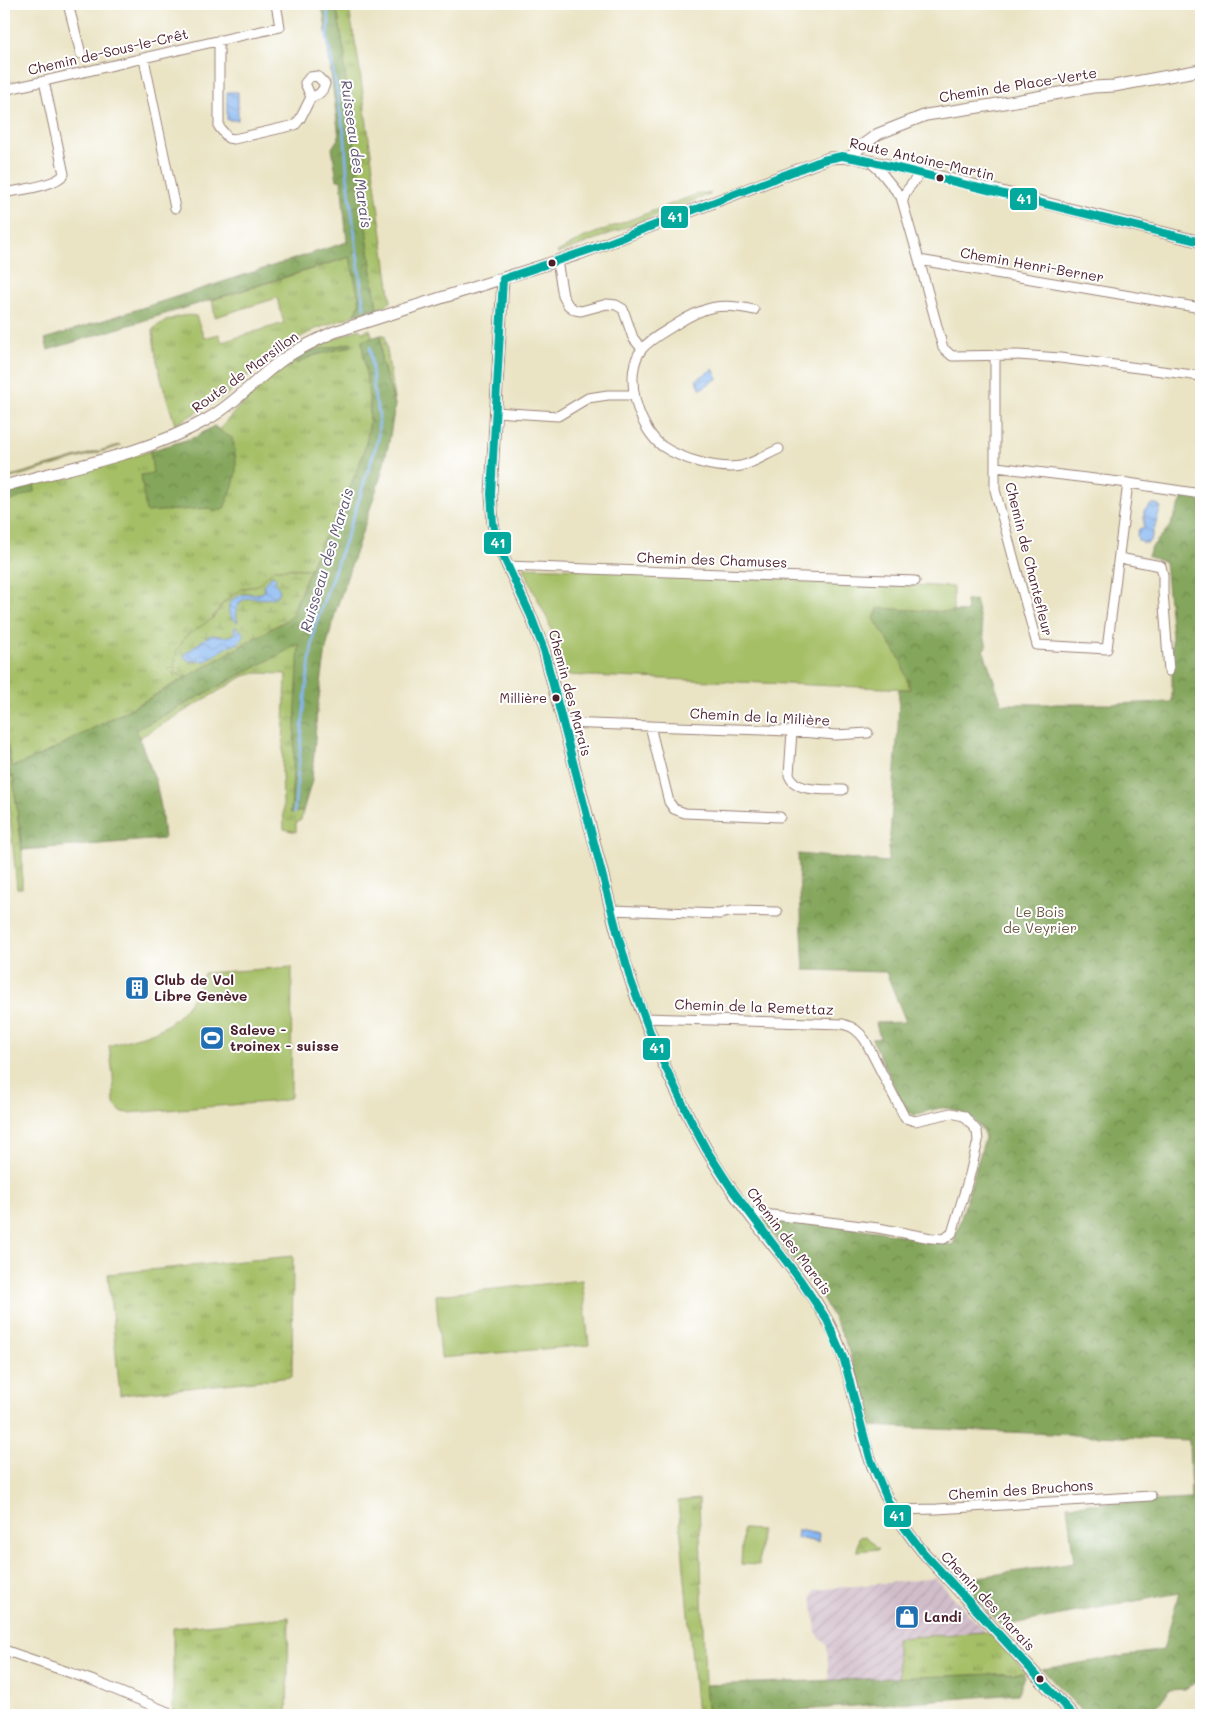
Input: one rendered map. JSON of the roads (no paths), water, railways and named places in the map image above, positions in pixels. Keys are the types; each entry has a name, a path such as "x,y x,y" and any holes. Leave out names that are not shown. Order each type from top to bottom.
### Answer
{"street":[{"path":"68,4 81,54"},
{"name":"Chemin de-Sous-le-Crêt","path":"4,90 280,27 276,4"},
{"path":"219,40 219,126 228,138 234,139 295,125 311,97"},
{"path":"144,59 175,208"},
{"name":"Chemin de Place-Verte","path":"851,157 860,146 878,134 926,115 1093,87 1114,86 1201,70"},
{"path":"4,193 53,182 61,179 64,174 44,81"},
{"name":"Route Antoine-Martin","path":"503,279 612,242 835,157 851,157 921,172 1201,242"},
{"path":"869,161 880,171 903,201 943,348 952,356 1018,354 1201,376"},
{"path":"903,201 905,193 921,172"},
{"name":"Chemin Henri-Berner","path":"919,260 1201,308"},
{"path":"557,261 563,296 568,305 574,310 581,311 607,304 616,305 622,309 633,338 642,349"},
{"name":"Chemin des Marais","path":"503,279 492,516 498,545 541,639 611,910 627,968 644,1018 658,1052 692,1122 714,1161 748,1212 810,1292 833,1332 849,1375 870,1460 893,1510 923,1552 1073,1715"},
{"name":"Route de Marsillon","path":"4,486 129,452 179,433 218,413 280,362 315,340 334,332 503,279"},
{"path":"754,310 736,306 724,306 706,310 689,316 642,349 635,364 633,375 634,395 646,426 656,441 669,450 689,459 710,464 737,466 750,463 779,448"},
{"name":"Chemin de Chantefleur","path":"995,354 995,481 997,498 1037,646 1107,649 1128,483"},
{"path":"496,412 558,416 588,398 608,395 634,395"},
{"name":"Chemin de Chantefleur","path":"996,467 1201,494"},
{"path":"1119,558 1161,566 1170,671"},
{"name":"Chemin des Chamuses","path":"507,566 915,581"},
{"name":"Chemin de la Milière","path":"563,723 792,731 836,735 868,733"},
{"path":"650,726 669,802 674,809 685,813 780,817"},
{"path":"792,731 789,775 791,781 803,788 843,790"},
{"path":"611,910 719,914 733,911 777,912"},
{"name":"Chemin de la Remettaz","path":"644,1018 842,1024 860,1033 871,1032"},
{"path":"748,1212 878,1228 939,1239 944,1239 952,1232 970,1174 978,1141 977,1131 964,1116 951,1113 915,1121 905,1118 860,1033"},
{"name":"Chemin des Bruchons","path":"893,1510 1151,1496"},
{"path":"4,1650 94,1681 175,1715"}],"water":[{"path":"227,92 238,92 238,120 227,120"},
{"path":"713,369 718,378 701,389 696,380"},
{"path":"1152,504 1157,504 1161,507 1151,539 1148,543 1143,543 1138,540 1137,534 1139,529 1144,527 1144,511"},
{"path":"273,575 276,578 275,583 280,590 277,595 267,599 253,598 242,601 237,610 238,622 234,620 228,610 230,602 243,595 262,593 265,589 263,585"},
{"path":"236,627 244,633 239,643 227,647 206,661 190,661 183,656 210,636 225,637 233,635 234,628"},
{"path":"798,1530 819,1534 818,1542 797,1538"}],"waterway":[{"name":"Ruisseau des Marais","path":"326,4 329,21 327,36 345,139 347,173 364,308"},
{"name":"Ruisseau des Marais","path":"294,813 306,688 315,626 353,518 378,439 379,413 375,399 370,347"}],"place":[{"name":"Millière","path":"556,698"},
{"name":"Club de Vol Libre Genève","path":"137,988"},
{"name":"Saleve - troinex - suisse","path":"212,1038"},
{"name":"Landi","path":"907,1617"}],"park label":[{"name":"Le Bois de Veyrier","path":"1040,920"}]}
